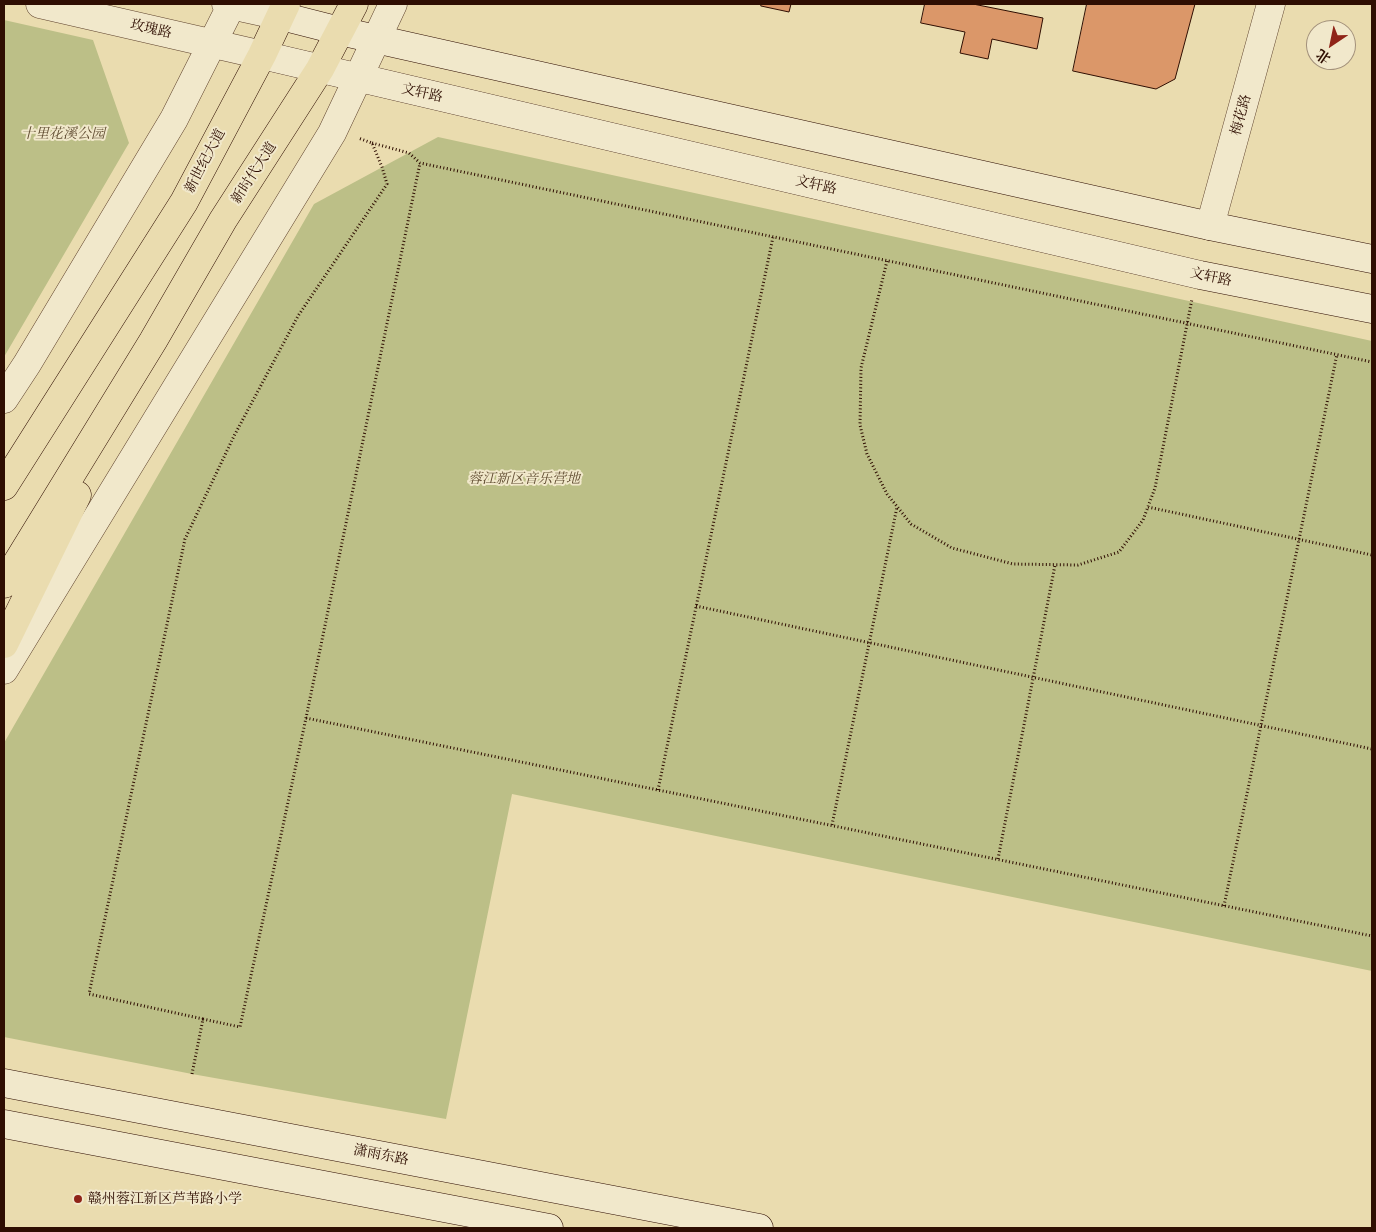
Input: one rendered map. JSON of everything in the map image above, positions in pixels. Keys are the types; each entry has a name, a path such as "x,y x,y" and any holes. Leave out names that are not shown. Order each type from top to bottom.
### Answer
{"main road":[{"name":"玫瑰路","path":"40,4 262,55"},
{"path":"4,399 174,119 230,4 284,10 340,31 1210,226 1372,259"},
{"name":"新时代大道","path":"153,341 223,220 320,70 354,4"},
{"path":"4,670 334,129 393,4"},
{"name":"梅花路","path":"1210,226 1271,4"},
{"name":"新世纪大道","path":"114,313 184,202 284,10"},
{"name":"文轩路","path":"262,55 1200,275 1372,309"},
{"path":"4,455 34,412 114,313"},
{"path":"4,486 114,313"},
{"path":"4,584 153,341"},
{"path":"4,644 153,341"},
{"name":"潇雨东路","path":"4,1083 759,1228"},
{"path":"4,1124 549,1228"}],"path":[{"path":"334,129 372,143 409,153 420,163 1372,362"},
{"path":"372,143 387,184 298,316 234,436 185,540 89,994 240,1027 306,718 420,163"},
{"path":"658,790 773,237"},
{"path":"887,261 861,368 860,425 867,454 887,494 911,524 952,548 1013,564 1078,566 1119,552 1143,520 1156,488 1191,301 1200,275"},
{"path":"1224,906 1336,354"},
{"path":"832,825 897,507"},
{"path":"1148,507 1372,555"},
{"path":"998,859 1055,565"},
{"path":"696,606 1372,748"},
{"path":"306,718 1372,936"},
{"path":"192,1074 203,1019"}],"green space":[{"name":"十里花溪公园","path":"4,20 93,40 129,143 4,357"},
{"name":"蓉江新区音乐营地","path":"438,137 1372,341 1372,971 512,794 446,1119 192,1074 4,1037 4,743 314,204"}],"building":[{"path":"762,4 791,4 789,12 761,6"},
{"path":"925,4 973,4 1043,18 1037,49 992,39 988,59 960,53 965,32 921,23"},
{"path":"1087,4 1195,4 1175,79 1156,89 1073,71"}],"place":[{"name":"赣州蓉江新区芦苇路小学","path":"78,1199"}]}
